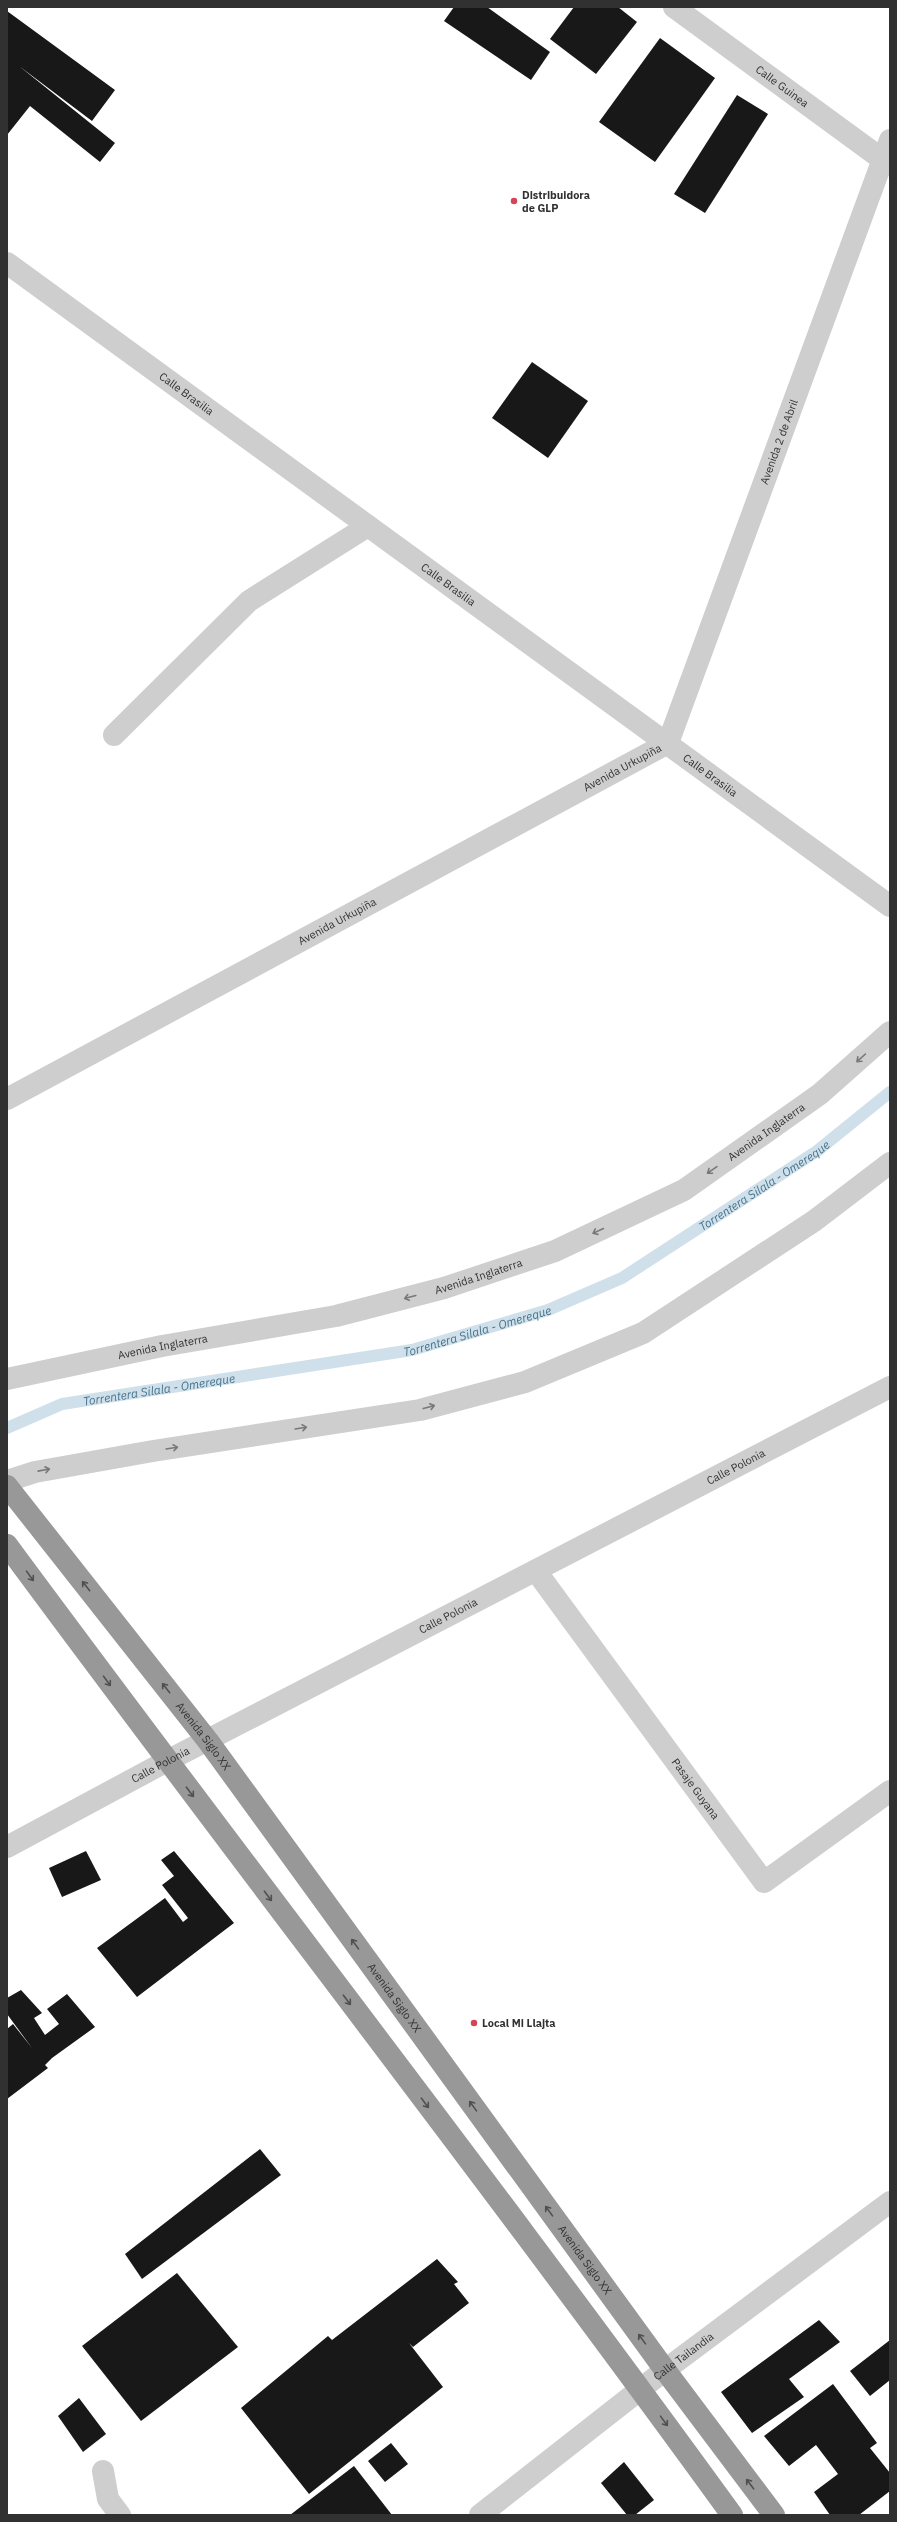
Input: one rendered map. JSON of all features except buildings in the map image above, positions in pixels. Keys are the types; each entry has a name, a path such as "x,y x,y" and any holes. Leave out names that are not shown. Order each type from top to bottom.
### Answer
{"highway":[{"name":"Avenida Siglo XX","path":"7,1486 208,1741 665,2370 774,2515"},
{"path":"7,1545 167,1761 641,2389 732,2515"}],"street":[{"name":"Calle Guinea","path":"674,7 888,155"},
{"name":"Avenida 2 de Abril","path":"668,743 888,155"},
{"name":"Calle Brasilia","path":"7,263 890,906"},
{"path":"114,735 249,601 368,526"},
{"name":"Avenida Urkupiña","path":"7,1099 668,743"},
{"name":"Avenida Inglaterra","path":"7,1379 162,1346 336,1316 444,1288 555,1251 684,1190 820,1094 890,1032"},
{"path":"7,1481 35,1472 139,1453 420,1410 525,1382 643,1332 814,1221 890,1163"},
{"name":"Calle Polonia","path":"7,1847 167,1761 890,1387"},
{"name":"Pasaje Guyana","path":"536,1571 764,1882 890,1791"},
{"name":"Calle Tailandia","path":"480,2515 665,2370 890,2202"},
{"path":"103,2471 108,2499 120,2515"}],"waterway":[{"name":"Torrentera Silala - Omereque","path":"7,1428 62,1404 412,1350 548,1310 622,1278 817,1151 890,1092"}],"place":[{"name":"Distribuidora de GLP","path":"514,201"},
{"name":"Local Mi Llajta","path":"474,2023"}]}
